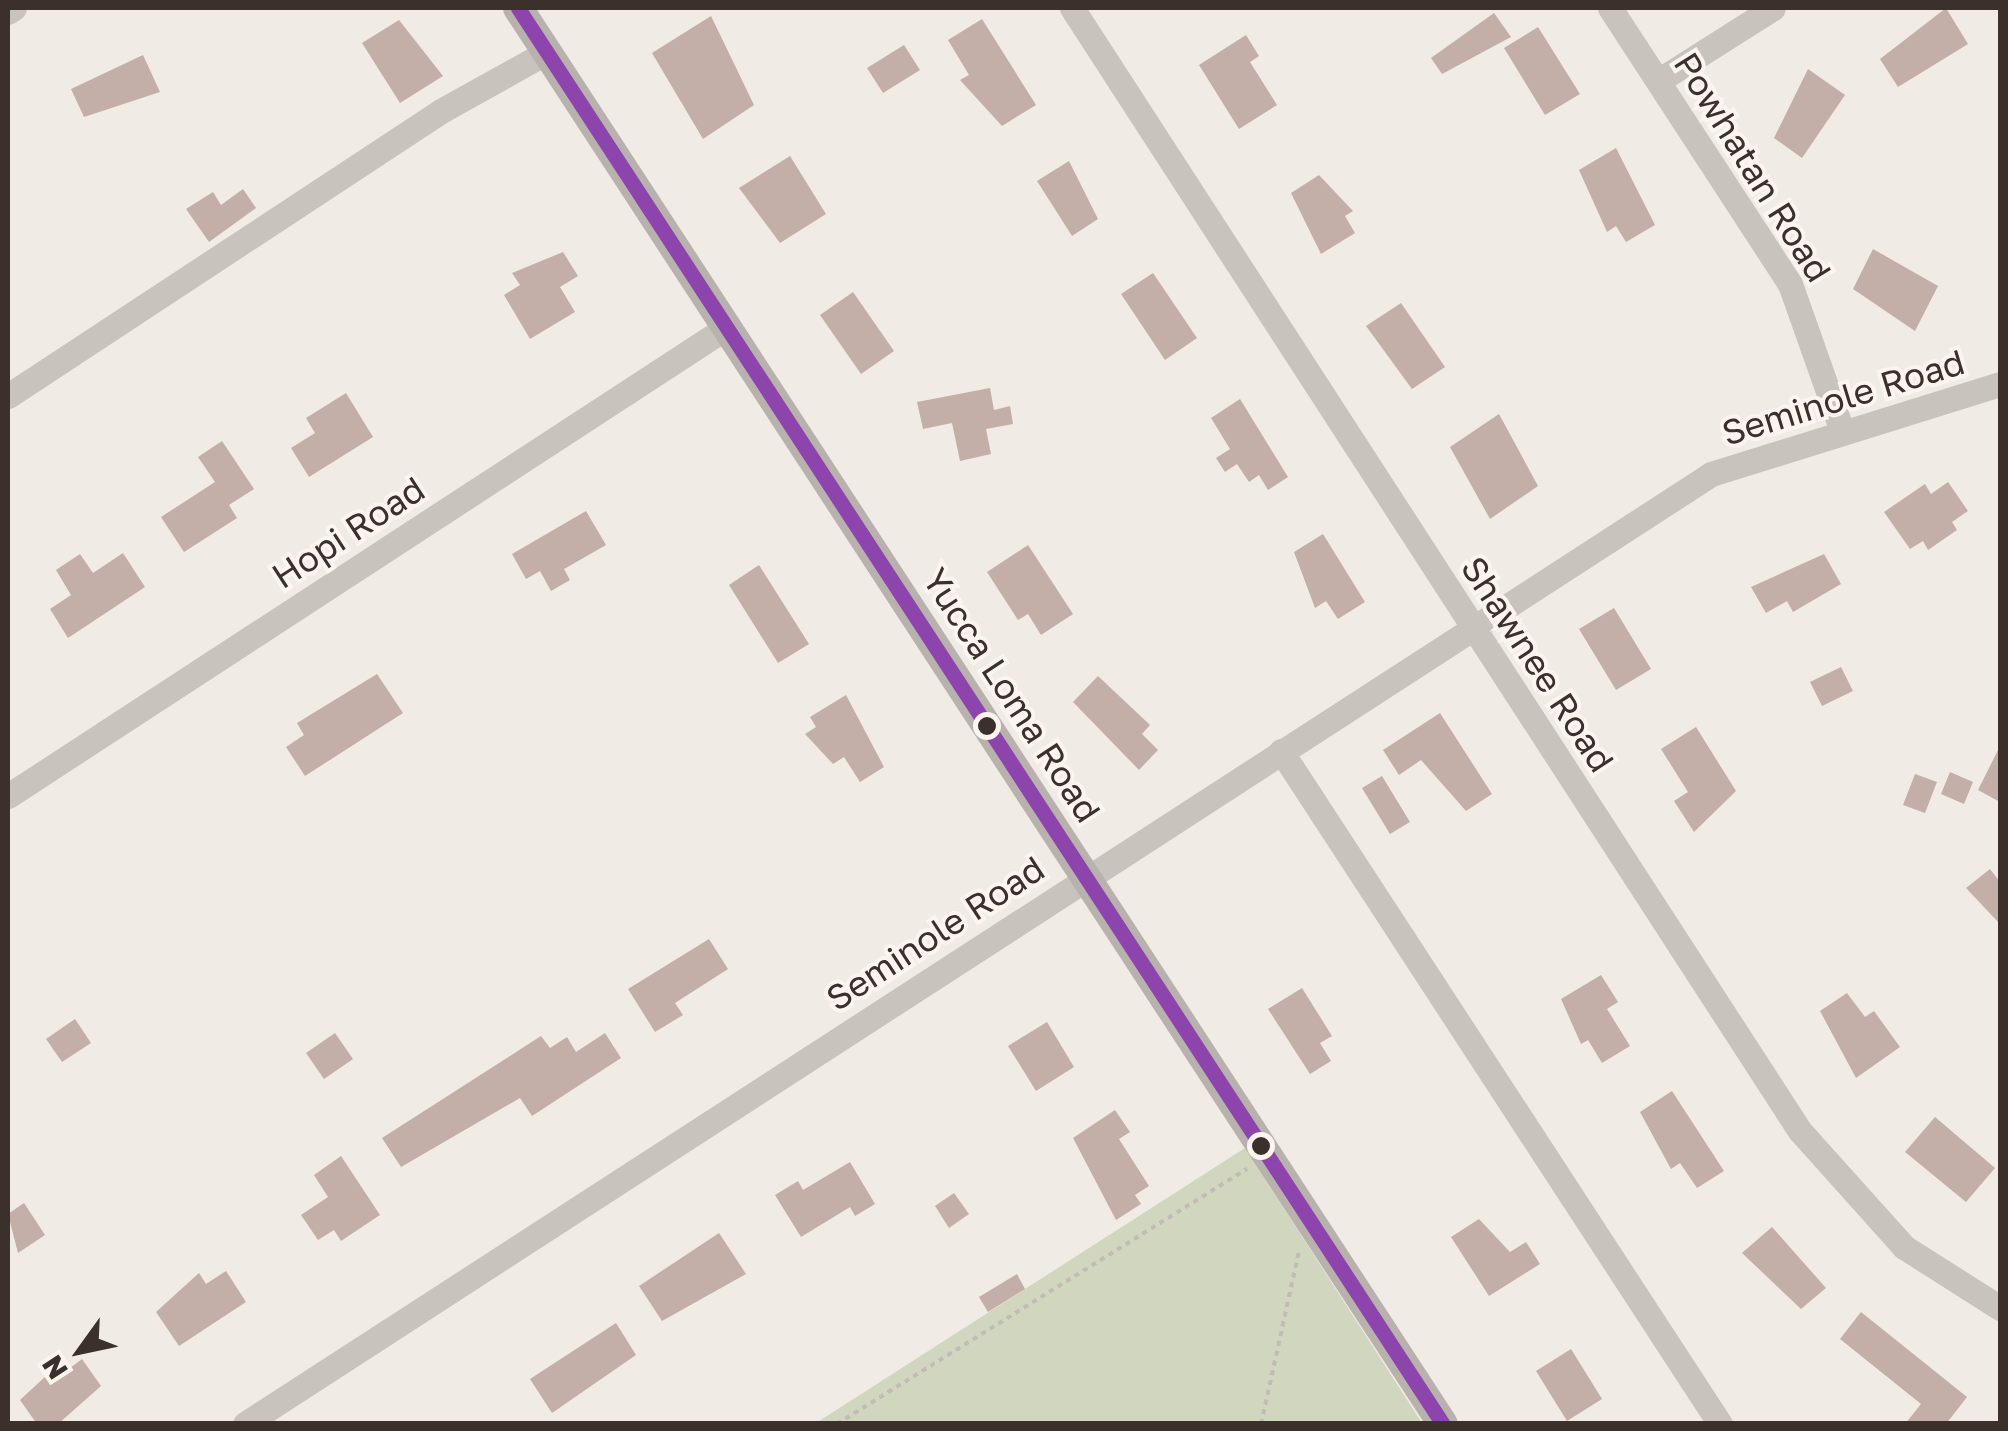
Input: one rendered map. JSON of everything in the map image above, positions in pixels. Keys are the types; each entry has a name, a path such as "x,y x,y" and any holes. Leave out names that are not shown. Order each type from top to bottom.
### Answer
{"main road":[{"name":"Yucca Loma Road","path":"518,8 1443,1424"}],"street":[{"name":"Shawnee Road","path":"1072,8 1800,1131 1904,1247 2000,1308"},
{"name":"Powhatan Road","path":"1610,8 1790,284 1841,428"},
{"path":"1658,81 1773,8"},
{"path":"8,396 441,110 547,52"},
{"name":"Hopi Road","path":"8,796 727,327"},
{"name":"Seminole Road","path":"245,1424 1712,474 1841,428 2000,384"},
{"path":"1281,751 1720,1424"}],"path":[{"path":"837,1424 1268,1156"},
{"path":"1261,1424 1297,1282 1298,1237"}],"green space":[{"path":"1245,1148 1422,1423 816,1423"}],"building":[{"path":"1946,8 1968,44 1898,87 1880,59"},
{"path":"1494,13 1511,37 1442,74 1431,58"},
{"path":"711,16 754,105 703,139 652,53"},
{"path":"982,19 1036,105 1002,126 960,80 969,75 948,40"},
{"path":"399,20 443,76 400,103 362,43"},
{"path":"1538,27 1580,94 1545,115 1504,48"},
{"path":"1246,35 1259,56 1250,62 1277,105 1239,129 1199,65"},
{"path":"904,45 920,70 883,93 867,68"},
{"path":"143,55 160,92 84,117 71,89"},
{"path":"1808,69 1845,95 1802,158 1774,138"},
{"path":"1616,148 1655,225 1626,242 1616,226 1607,232 1579,170"},
{"path":"790,156 826,214 780,243 739,188"},
{"path":"1069,161 1098,219 1072,236 1037,181"},
{"path":"1319,175 1353,211 1345,216 1355,233 1321,254 1291,193"},
{"path":"243,189 256,208 209,242 186,209 213,192 221,205"},
{"path":"1873,249 1938,286 1915,331 1853,289"},
{"path":"563,252 578,276 560,287 575,312 530,339 504,295 520,285 512,273"},
{"path":"1153,273 1197,338 1165,360 1121,294"},
{"path":"853,292 894,351 861,374 820,315"},
{"path":"1401,303 1445,367 1412,389 1366,326"},
{"path":"990,388 994,410 1010,406 1013,424 986,429 991,454 960,461 952,423 923,429 917,402"},
{"path":"346,393 373,437 309,477 291,448 315,433 306,418"},
{"path":"1240,399 1288,477 1268,490 1259,475 1249,482 1237,464 1225,472 1216,458 1230,449 1211,418"},
{"path":"1499,414 1538,486 1490,519 1450,447"},
{"path":"222,441 254,489 229,505 237,518 184,552 161,517 215,482 198,457"},
{"path":"1948,482 1968,511 1952,522 1957,530 1928,550 1923,541 1910,549 1884,512 1925,484 1931,494"},
{"path":"586,511 606,545 564,569 570,580 551,591 540,571 526,579 512,554"},
{"path":"1323,534 1365,602 1338,619 1326,601 1315,608 1294,552"},
{"path":"1028,545 1073,614 1041,635 1028,614 1018,620 987,572"},
{"path":"123,553 145,587 68,638 50,609 71,595 56,570 80,554 93,573"},
{"path":"1824,554 1841,584 1793,612 1787,601 1766,613 1751,587"},
{"path":"759,565 809,644 778,663 729,585"},
{"path":"1614,608 1651,669 1616,690 1579,629"},
{"path":"1841,667 1853,691 1822,706 1810,682"},
{"path":"377,674 403,713 305,776 286,747 304,735 297,723"},
{"path":"1098,676 1150,725 1142,734 1158,750 1139,770 1073,702"},
{"path":"846,695 884,767 860,782 844,757 833,764 805,734 816,727 810,717"},
{"path":"1440,713 1492,794 1466,811 1421,760 1399,775 1383,750"},
{"path":"1696,727 1736,791 1694,832 1674,801 1688,792 1661,749"},
{"path":"2000,746 2000,802 1978,790"},
{"path":"1950,772 1973,782 1964,804 1941,794"},
{"path":"1915,774 1937,782 1925,813 1903,805"},
{"path":"1382,776 1410,822 1390,834 1362,788"},
{"path":"1990,869 2000,882 2000,924 1966,888"},
{"path":"709,939 728,969 675,1003 683,1015 655,1032 628,989"},
{"path":"1601,975 1618,1002 1607,1009 1630,1046 1602,1063 1588,1040 1581,1044 1561,999"},
{"path":"1302,988 1332,1036 1320,1043 1331,1061 1310,1074 1268,1009"},
{"path":"1847,993 1865,1017 1874,1011 1900,1047 1856,1078 1820,1011"},
{"path":"75,1019 91,1043 62,1062 46,1039"},
{"path":"1047,1022 1074,1067 1036,1091 1008,1046"},
{"path":"335,1033 353,1059 324,1079 306,1053"},
{"path":"605,1033 621,1058 532,1116 520,1098 401,1167 382,1138 541,1036 550,1048 567,1037 576,1052"},
{"path":"1672,1091 1724,1171 1697,1188 1680,1163 1671,1169 1640,1112"},
{"path":"1115,1110 1130,1132 1119,1139 1149,1186 1135,1195 1141,1204 1116,1220 1073,1138"},
{"path":"1935,1117 1995,1168 1966,1202 1905,1152"},
{"path":"341,1156 380,1215 341,1241 334,1230 318,1240 301,1215 328,1197 314,1175"},
{"path":"850,1162 875,1204 855,1216 850,1207 801,1237 775,1195 798,1181 803,1190"},
{"path":"954,1193 969,1214 949,1228 935,1206"},
{"path":"24,1203 45,1235 18,1253 8,1214"},
{"path":"1479,1219 1510,1252 1526,1242 1540,1264 1489,1296 1451,1237"},
{"path":"1772,1227 1826,1288 1801,1309 1742,1253"},
{"path":"719,1233 746,1274 662,1321 639,1286"},
{"path":"226,1271 246,1302 179,1346 156,1312 199,1273 206,1284"},
{"path":"1017,1274 1025,1289 988,1312 979,1297"},
{"path":"1861,1312 1967,1397 1946,1424 1905,1424 1921,1404 1840,1339"},
{"path":"616,1323 636,1355 552,1413 530,1379"},
{"path":"1571,1349 1602,1399 1567,1421 1536,1371"},
{"path":"82,1359 101,1386 58,1424 37,1424 20,1400 60,1363 66,1371"}],"transit line":[{"path":"518,8 1443,1424"}]}
